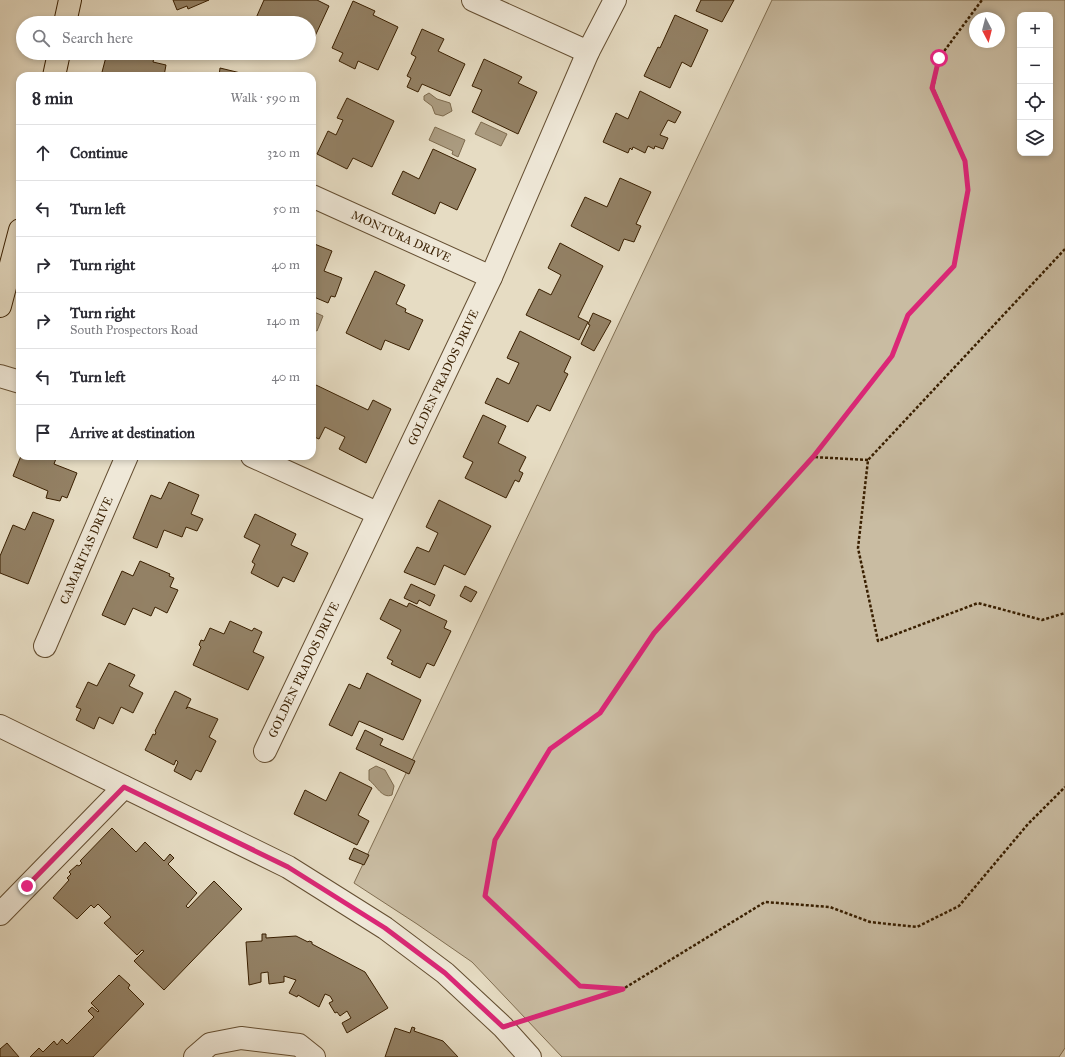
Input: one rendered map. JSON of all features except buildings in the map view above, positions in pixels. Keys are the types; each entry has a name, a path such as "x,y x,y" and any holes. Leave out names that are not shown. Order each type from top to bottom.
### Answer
{"main road":[{"path":"67,16 70,0"},
{"path":"55,72 57,60"},
{"path":"0,306 16,245"}],"street":[{"path":"473,0 588,52"},
{"name":"GOLDEN PRADOS DRIVE","path":"265,751 377,513 491,277 588,52 615,0"},
{"name":"MONTURA DRIVE","path":"316,198 491,277"},
{"path":"0,376 16,381"},
{"name":"CAMARITAS DRIVE","path":"46,646 125,460"},
{"path":"261,460 377,513"},
{"path":"0,726 288,867 385,928 445,973 503,1027 530,1057"},
{"path":"0,914 124,787"},
{"path":"194,1057 210,1044 241,1038 299,1045 314,1057"}],"path":[{"path":"623,989 580,986 485,896 495,840 550,749 600,713 654,633 813,457 892,356 908,315 954,266 968,190 965,161 932,88 939,58 982,0"},
{"path":"1065,249 868,460 858,548 878,642 978,603 1042,620 1065,614"},
{"path":"813,457 868,460"},
{"path":"503,1027 623,989 765,902 830,907 870,922 917,927 959,906 1028,824 1065,787"}],"shaded area":[{"path":"772,0 1065,0 1065,1048 1059,1057 562,1057 472,962 354,883"},
{"path":"429,93 437,99 450,103 452,111 443,116 435,114 432,106 424,100 424,96"},
{"path":"481,122 507,134 501,146 475,134"},
{"path":"435,127 465,140 458,157 452,154 453,151 429,140"},
{"path":"316,313 323,316 316,331"},
{"path":"376,766 385,770 394,786 392,795 388,796 382,794 369,780 369,770"}],"route":[{"path":"27,886 124,787 288,867 385,928 445,973 503,1027 623,989 580,986 485,896 495,840 550,749 600,713 654,633 813,457 892,356 908,315 954,266 968,190 965,161 932,88 939,58"}]}
